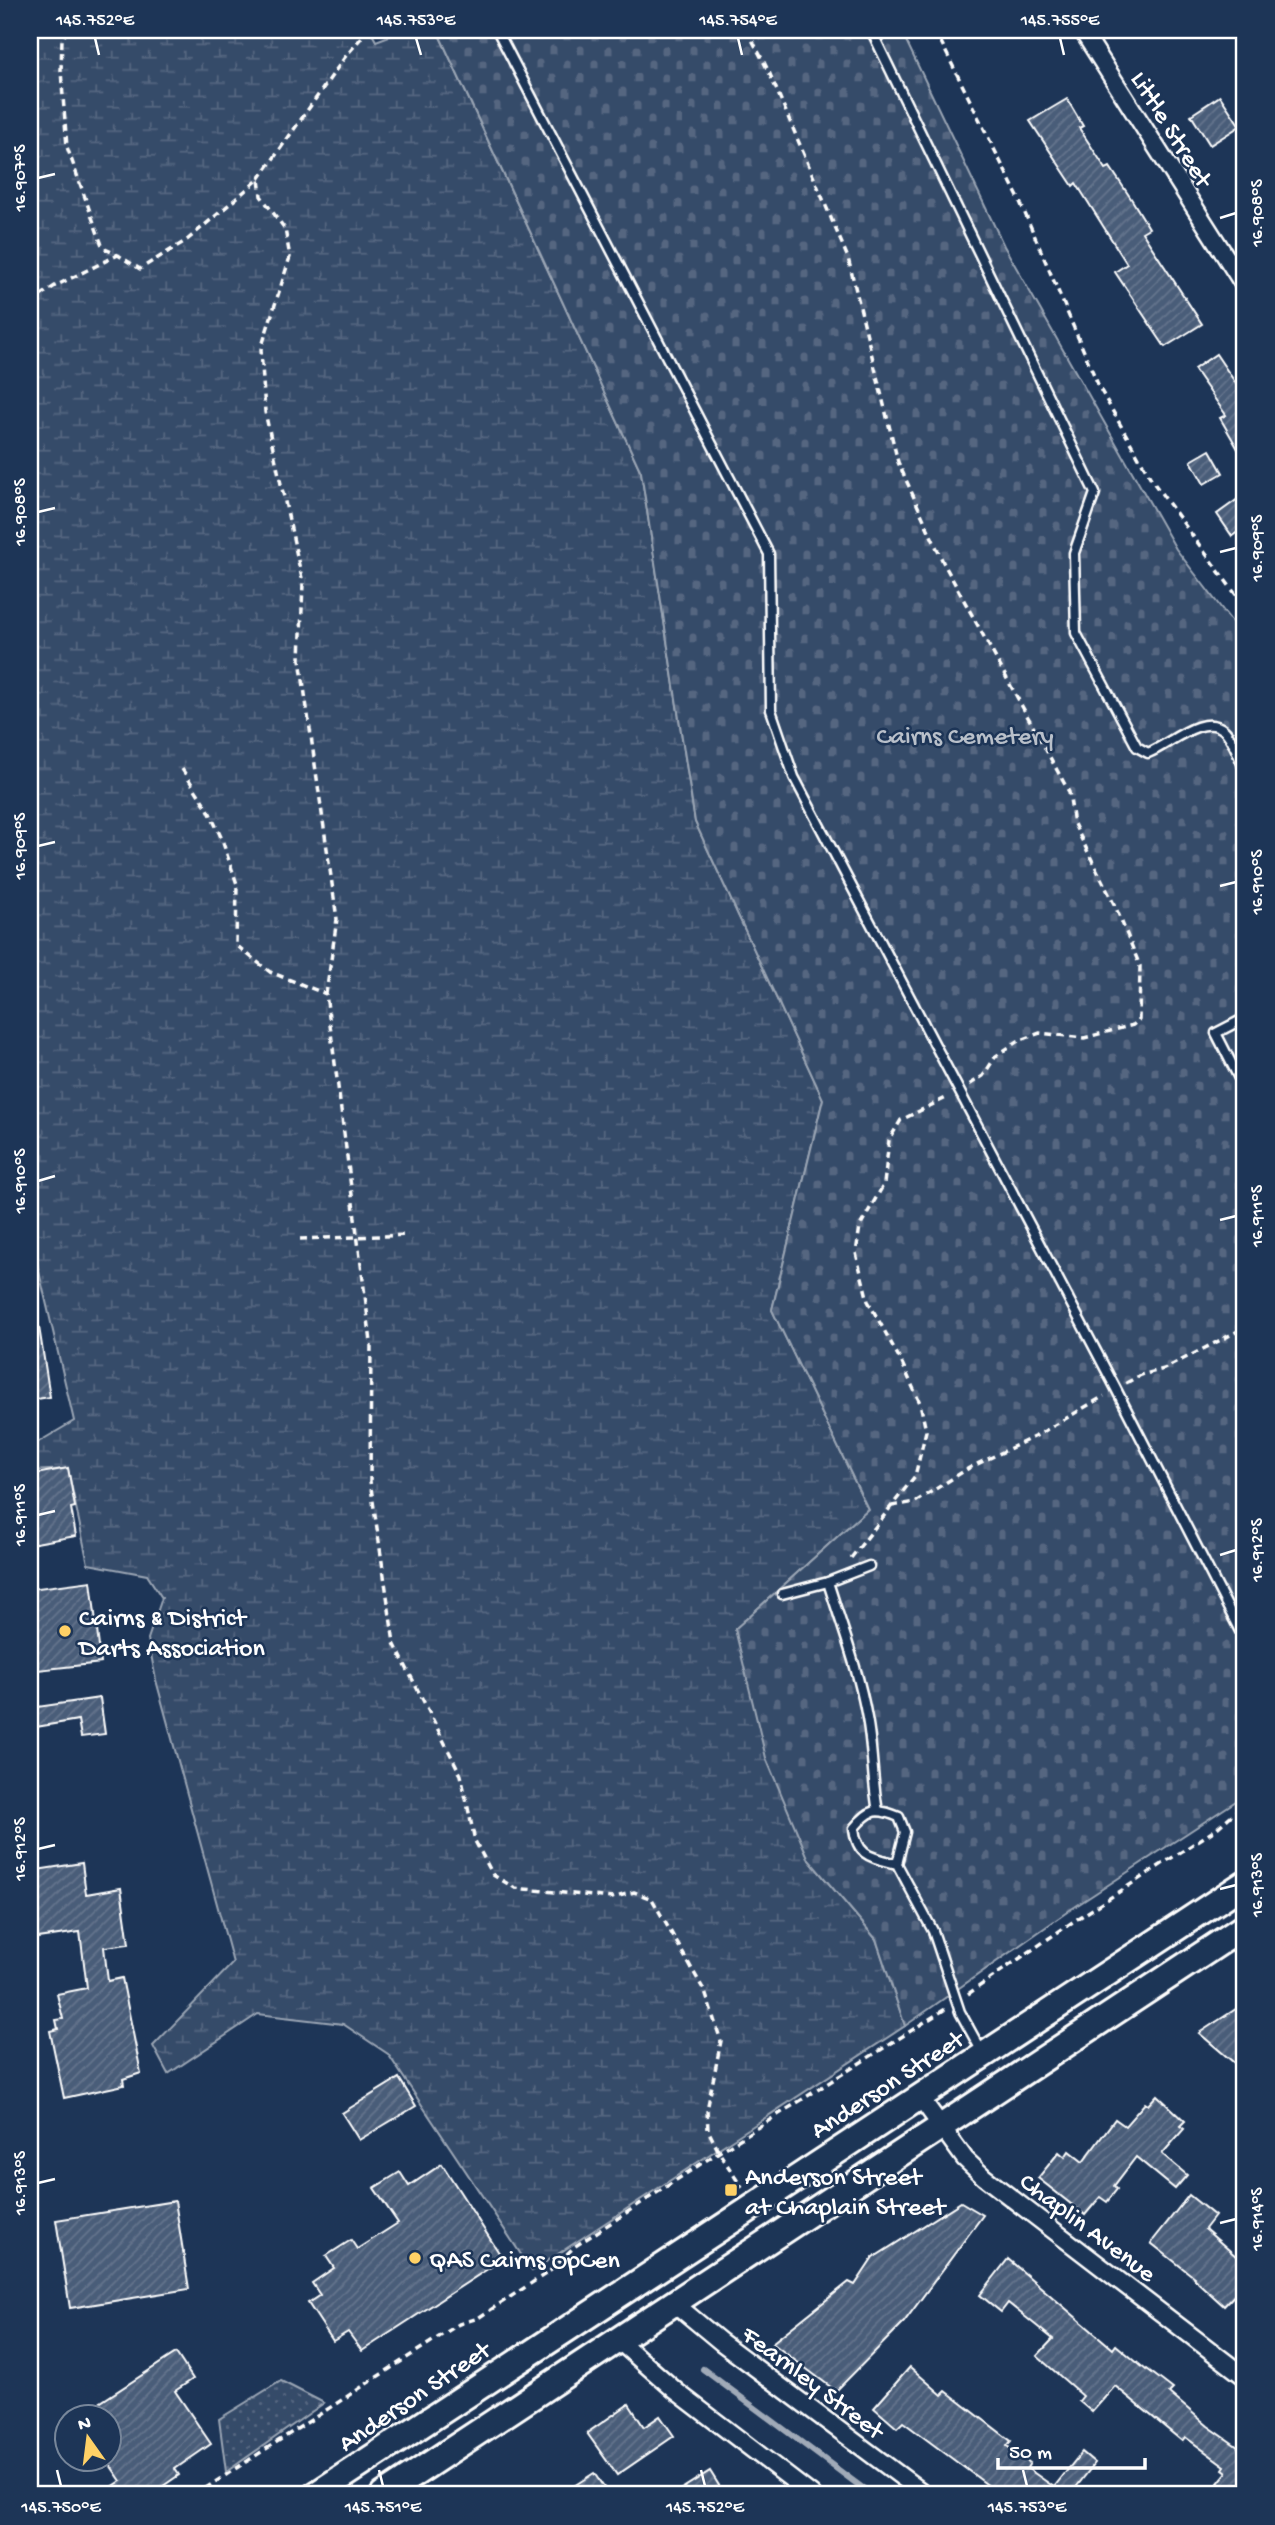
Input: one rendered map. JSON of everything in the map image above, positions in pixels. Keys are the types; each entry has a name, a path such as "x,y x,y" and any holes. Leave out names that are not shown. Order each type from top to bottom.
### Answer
{"main road":[{"name":"Anderson Street","path":"315,2495 1245,1883"},
{"path":"383,2495 1245,1926"}],"street":[{"name":"Little Street","path":"1082,30 1245,288"},
{"name":"Chaplin Avenue","path":"920,2097 965,2159 984,2177 1245,2377"},
{"name":"Fearnley Street","path":"674,2303 721,2342 926,2495"},
{"path":"618,2340 676,2391 812,2495"}],"lane":[{"path":"496,30 769,554 771,710 794,777 1116,1389 1245,1641"},
{"path":"871,30 1095,493 1074,553 1076,633 1137,747 1148,753 1197,726 1212,724 1225,731 1245,770"},
{"path":"1245,1018 1216,1033 1245,1090"},
{"path":"782,1594 828,1582 869,1566"},
{"path":"828,1582 868,1720 873,1786 878,1811"},
{"path":"897,1864 866,1856 855,1842 853,1828 865,1814 882,1810 899,1817 905,1832 897,1864 933,1931 957,2002 984,2055"}],"path":[{"path":"68,30 62,39 61,71 67,147 103,248 141,269 187,240 259,179 345,57 369,30"},
{"path":"747,30 769,72 848,258 898,462 943,562 1069,792 1074,824 1116,908 1140,966 1139,1020 1133,1025 1084,1038 1040,1033 1018,1041 996,1056 983,1076 959,1092 901,1120 890,1139 884,1184 860,1226 856,1253 868,1301 901,1361 920,1403 926,1431 915,1476 853,1555 828,1582"},
{"path":"935,30 1018,197 1100,389 1153,482 1245,607"},
{"path":"259,179 261,196 285,229 290,257 261,349 265,412 303,583 300,659 337,919 326,994 371,1342 370,1481 394,1643 461,1775 475,1841 493,1875 515,1888 612,1898 634,1892 652,1899 705,1992 721,2041 707,2110 708,2130 753,2206"},
{"path":"30,303 55,286 118,255"},
{"path":"181,769 208,809 237,884 236,945 270,972 326,994"},
{"path":"300,1239 408,1235"},
{"path":"890,1507 915,1502 969,1468 1036,1436 1141,1375 1164,1368 1242,1329"},
{"path":"195,2495 459,2324 478,2318 550,2271 574,2247 957,2002 1074,1921 1215,1830 1245,1803"}],"green space":[{"path":"30,30 370,30 376,41 405,30 437,30 641,472 695,822 823,1099 772,1310 868,1509 735,1629 809,1860 876,1939 905,2026 532,2271 388,2054 343,2024 258,2014 168,2074 153,2046 233,1963 156,1680 148,1639 162,1598 147,1575 88,1564 68,1469 30,1471 30,1447 74,1421 30,1233"},
{"name":"Cairns Cemetery","path":"437,30 901,30 1004,246 1176,549 1245,639 1245,1788 1236,1801 1070,1910 905,2026 876,1939 809,1860 766,1758 735,1629 868,1509 772,1310 823,1099 695,822 641,472"},
{"path":"281,2381 324,2403 226,2472 219,2419"}],"building":[{"path":"1220,96 1240,126 1210,145 1191,115"},
{"path":"1067,99 1083,126 1079,128 1106,169 1110,167 1132,200 1149,228 1142,232 1202,324 1165,347 1115,272 1127,264 1076,183 1073,186 1030,121"},
{"path":"1216,354 1245,397 1245,461 1220,418 1226,415 1194,369"},
{"path":"1210,450 1223,473 1204,484 1191,461"},
{"path":"1245,494 1245,527 1232,536 1217,514"},
{"path":"39,1327 50,1397 30,1400 30,1328"},
{"path":"68,1468 75,1507 71,1508 76,1536 30,1544 30,1475"},
{"name":"Cairns & District Darts Association","path":"91,1581 101,1663 38,1670 30,1589"},
{"path":"100,1698 105,1734 81,1737 78,1720 30,1728 30,1708"},
{"path":"82,1863 86,1894 121,1888 129,1944 104,1947 108,1981 122,1978 141,2073 123,2079 124,2085 64,2098 50,2031 58,2029 56,2020 63,2019 57,1994 87,1988 80,1932 30,1939 30,1912 35,1911 30,1871"},
{"path":"1245,2003 1245,2072 1199,2033"},
{"path":"399,2078 416,2106 359,2140 342,2113"},
{"path":"1157,2095 1185,2121 1180,2126 1184,2129 1162,2154 1187,2175 1175,2189 1136,2157 1114,2186 1117,2189 1107,2202 1100,2197 1085,2215 1038,2178 1059,2152 1065,2157 1069,2151 1083,2162 1115,2119 1125,2126 1145,2103 1148,2105"},
{"name":"QAS Cairns OpCen","path":"442,2164 503,2259 362,2351 348,2332 333,2341 308,2303 320,2295 312,2283 334,2268 326,2256 351,2240 357,2249 398,2223 374,2188 400,2172 409,2186"},
{"path":"1189,2195 1215,2216 1205,2229 1245,2264 1245,2284 1224,2306 1194,2277 1151,2243"},
{"path":"175,2201 189,2289 70,2308 56,2220"},
{"path":"961,2202 983,2215 904,2322 836,2391 772,2343 849,2282 855,2285 873,2258"},
{"path":"1008,2259 1113,2349 1116,2345 1173,2389 1169,2393 1208,2426 1245,2452 1245,2495 1233,2488 1231,2492 1218,2483 1227,2472 1223,2469 1225,2466 1185,2437 1182,2441 1115,2386 1092,2412 1079,2401 1083,2396 1037,2356 1053,2339 1008,2303 1001,2312 980,2295"},
{"path":"176,2353 193,2379 175,2391 211,2444 175,2469 179,2475 150,2495 100,2495 121,2481 115,2472 122,2472 122,2402 101,2402"},
{"path":"910,2367 942,2395 946,2391 1011,2441 1007,2446 1030,2463 1027,2468 1054,2487 1082,2452 1095,2463 1070,2495 1001,2495 903,2422 897,2428 874,2408"},
{"path":"629,2404 644,2427 660,2416 674,2436 617,2475 587,2433"},
{"path":"710,2471 725,2495 672,2495"},
{"path":"594,2473 609,2495 560,2495"}],"waterway":[{"path":"703,2369 872,2495"}],"place":[{"name":"Cairns & District Darts Association","path":"65,1631"},
{"name":"Anderson Street at Chaplain Street","path":"731,2190"},
{"name":"QAS Cairns OpCen","path":"415,2258"}]}
